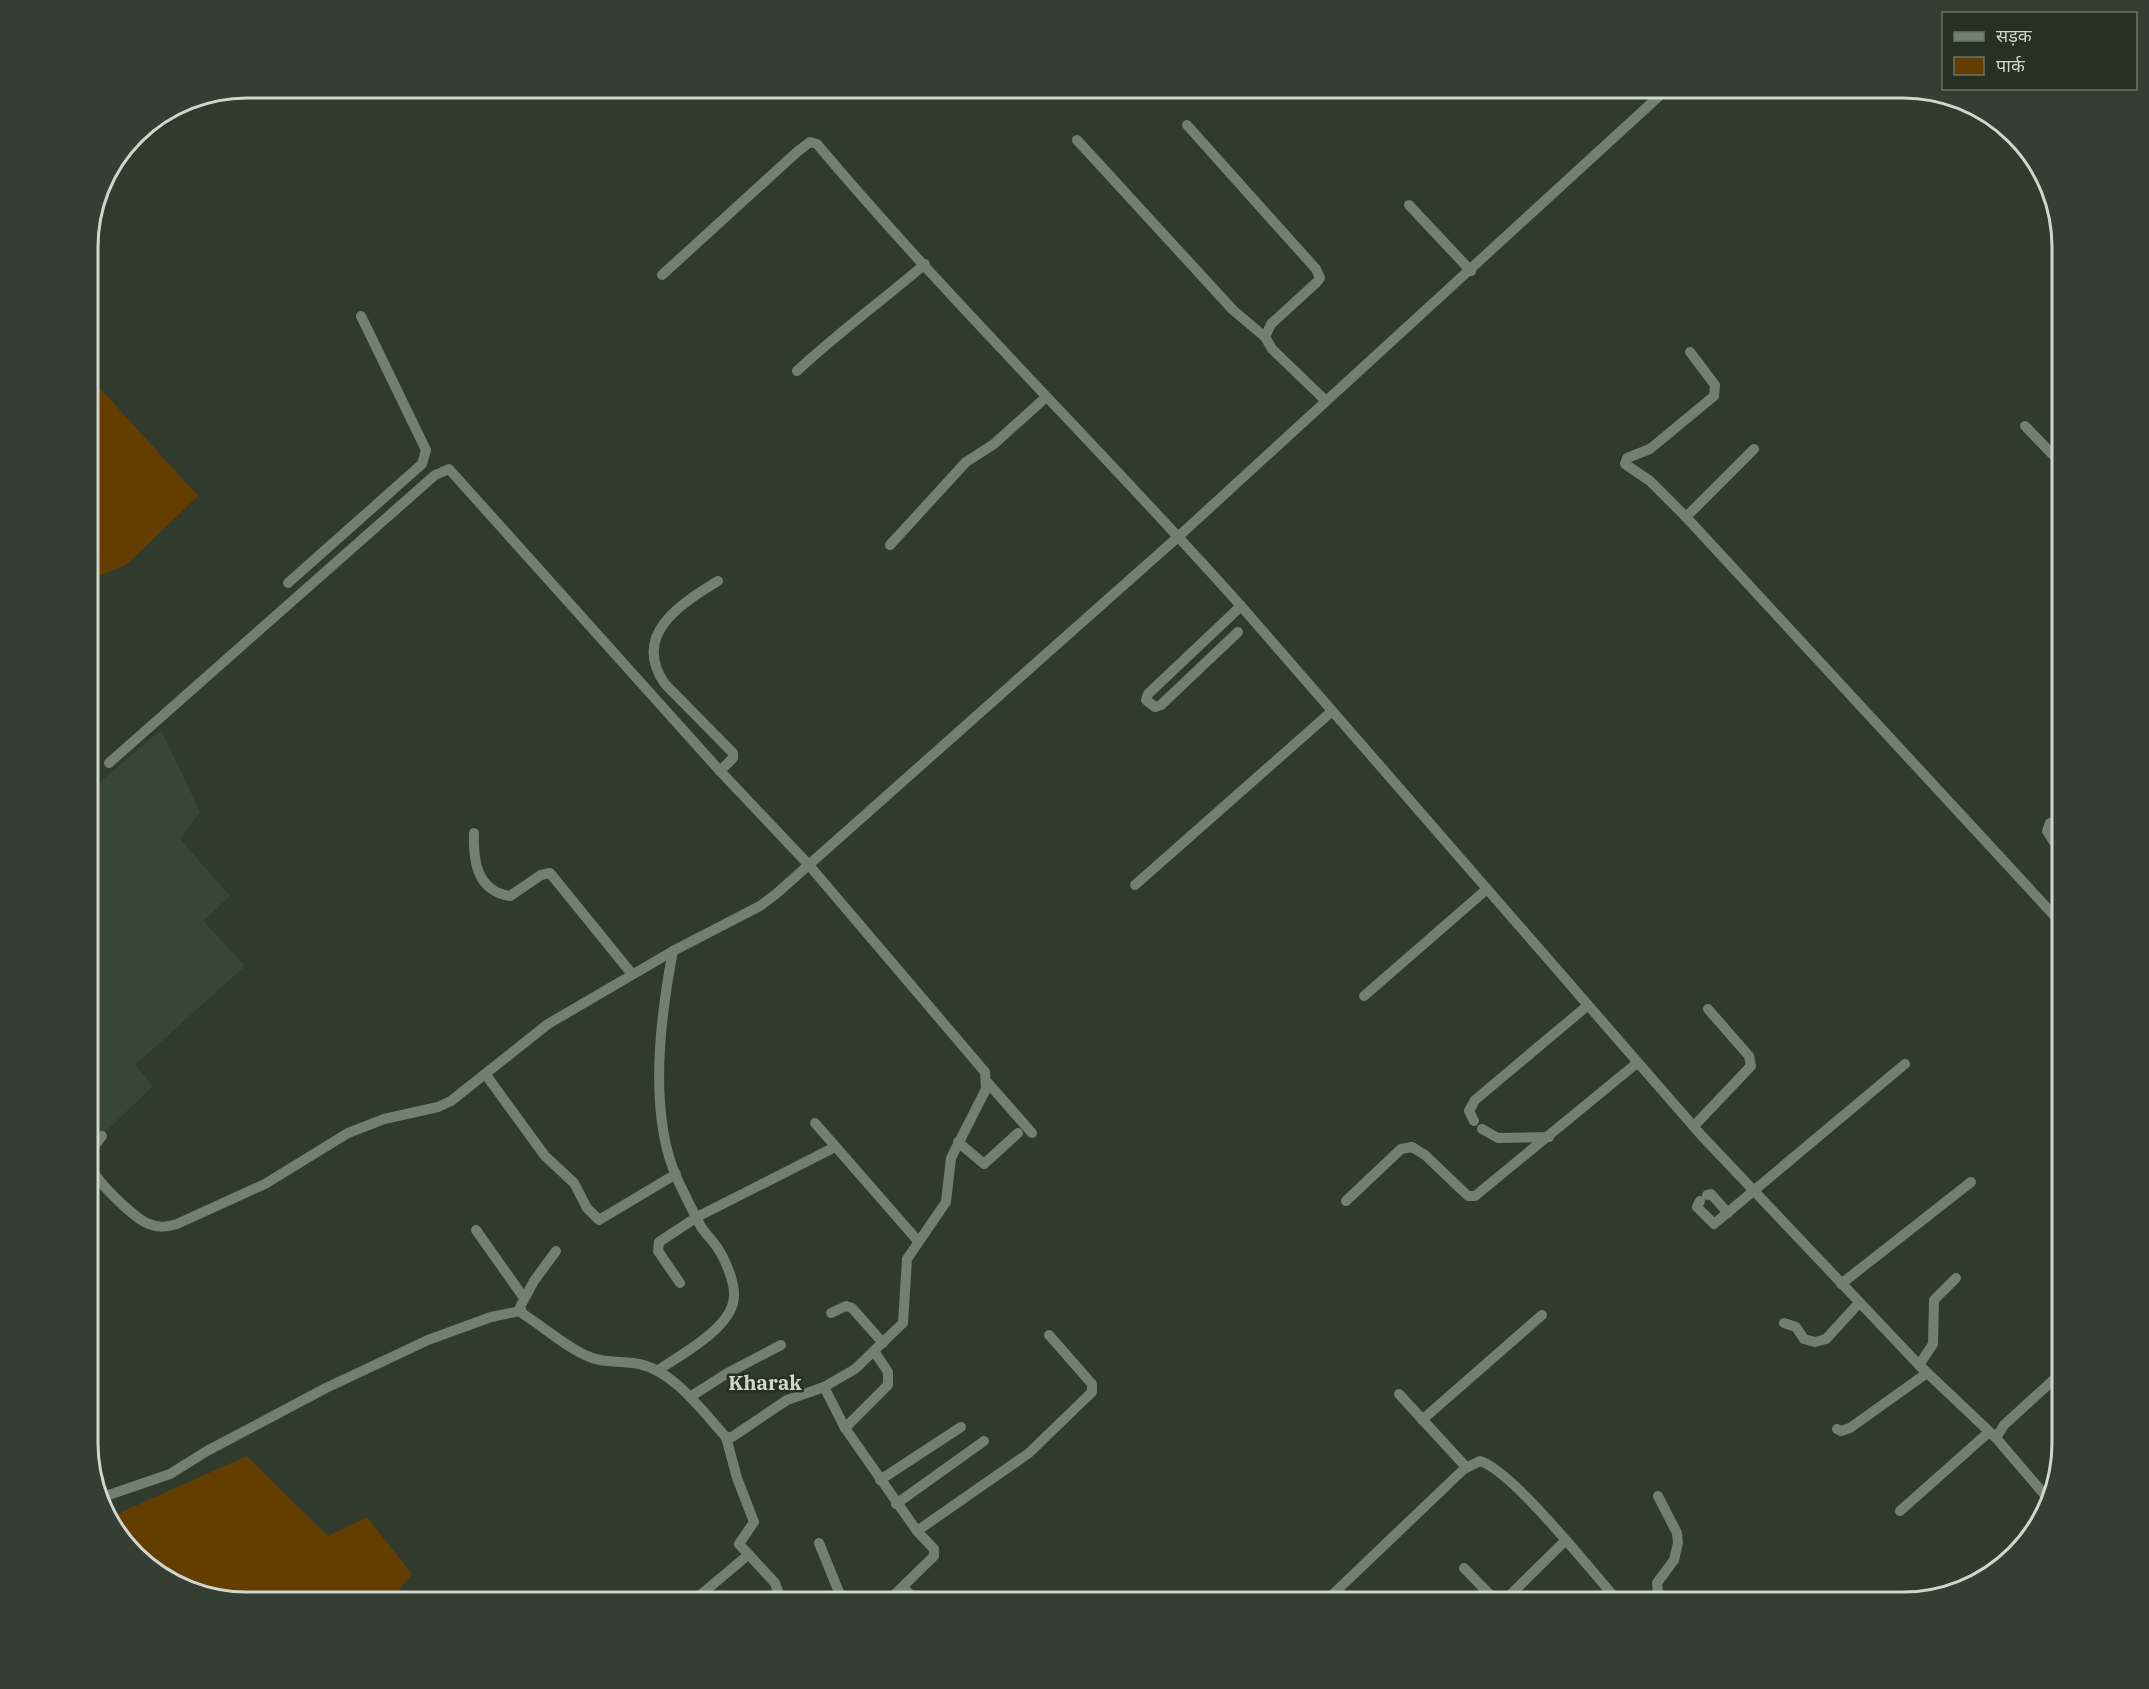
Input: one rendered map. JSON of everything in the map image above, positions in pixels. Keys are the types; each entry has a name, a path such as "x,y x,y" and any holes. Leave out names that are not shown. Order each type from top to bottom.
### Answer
{"street":[{"path":"98,1176 138,1218 154,1226 166,1227 265,1184 336,1139 361,1126 438,1107 486,1075 548,1024 673,951 760,906 1179,536 1471,271 1657,98"},
{"path":"1187,125 1319,274 1317,282 1271,324 1265,337"},
{"path":"1077,140 1233,310 1265,337 1272,349 1326,401"},
{"path":"662,274 797,152 813,142 926,264 1045,398 1179,536 1587,1006 1754,1193 1858,1303 1992,1435 2043,1493"},
{"path":"1409,205 1471,271"},
{"path":"797,371 838,334 868,314 926,264"},
{"path":"288,583 422,464 426,457 415,426 361,316"},
{"path":"1690,352 1716,385 1715,394 1650,449 1629,457 1624,462 1650,481 1686,517 2052,913"},
{"path":"890,545 966,462 994,444 1045,398"},
{"path":"2025,426 2052,454"},
{"path":"1686,517 1754,449"},
{"path":"109,763 315,579 435,475 445,469 461,481 720,771 808,864 978,1063 985,1072 988,1083 1032,1133"},
{"path":"718,581 691,597 666,621 654,640 652,654 658,673 665,684 735,756 720,771"},
{"path":"1238,632 1161,705 1155,706 1146,700 1148,694 1241,606"},
{"path":"1135,885 1331,712"},
{"path":"2052,823 2047,831 2052,839"},
{"path":"474,832 473,859 477,872 487,884 510,896 541,875 550,873 632,974"},
{"path":"1364,996 1487,889"},
{"path":"657,1371 720,1326 728,1318 734,1302 729,1274 720,1252 706,1235 676,1174 664,1130 661,1015 673,951"},
{"path":"1474,1120 1469,1111 1475,1100 1587,1006"},
{"path":"1694,1126 1752,1066 1749,1056 1707,1010"},
{"path":"1346,1201 1401,1149 1412,1147 1425,1155 1468,1196 1475,1196 1637,1063"},
{"path":"1728,1213 1711,1194 1703,1198 1697,1207 1713,1224 1728,1213 1754,1193 1905,1064"},
{"path":"486,1075 545,1156 574,1184 587,1208 599,1220 676,1174"},
{"path":"726,1437 737,1434 795,1396 824,1387 855,1369 904,1321 906,1264 918,1241 946,1202 950,1185 949,1163 988,1083"},
{"path":"815,1123 918,1241"},
{"path":"1482,1129 1498,1138 1549,1137"},
{"path":"958,1142 984,1164 1018,1133"},
{"path":"98,1141 102,1136"},
{"path":"680,1283 658,1251 656,1244 697,1217 835,1147"},
{"path":"1841,1284 1971,1182"},
{"path":"476,1230 524,1298"},
{"path":"520,1311 524,1298 556,1251"},
{"path":"1837,1429 1841,1431 1850,1428 1923,1369 1933,1344 1934,1300 1956,1278"},
{"path":"1784,1323 1796,1327 1804,1339 1820,1342 1858,1303"},
{"path":"831,1313 850,1306 883,1343"},
{"path":"108,1495 170,1474 207,1451 326,1388 428,1340 491,1317 520,1311 583,1355 598,1360 639,1364 657,1371 690,1397 726,1437 737,1478 753,1517 752,1528 739,1544 775,1583 778,1592"},
{"path":"1422,1420 1542,1316"},
{"path":"917,1531 1029,1453 1092,1392 1092,1384 1049,1335"},
{"path":"690,1397 726,1374 781,1346"},
{"path":"845,1428 888,1385 888,1372 874,1351"},
{"path":"1900,1511 2004,1425 2052,1381"},
{"path":"824,1387 845,1428 896,1504 933,1549 934,1556 898,1592"},
{"path":"1398,1394 1466,1467"},
{"path":"880,1480 961,1427"},
{"path":"896,1504 984,1441"},
{"path":"1335,1592 1466,1467 1480,1461 1495,1469 1565,1541 1610,1592"},
{"path":"1658,1496 1678,1539 1674,1560 1657,1583 1658,1592"},
{"path":"1513,1592 1565,1541"},
{"path":"819,1543 839,1592"},
{"path":"704,1592 748,1555"},
{"path":"1464,1568 1487,1592"},
{"path":"903,1587 908,1592"}],"shaded area":[{"path":"161,730 200,812 180,839 230,896 203,921 245,966 135,1065 153,1086 102,1135 98,1131 98,784"}],"green space":[{"path":"98,386 198,496 126,565 98,576"},
{"path":"247,1456 328,1536 367,1517 412,1574 397,1592 247,1592 218,1589 181,1576 156,1561 135,1541 117,1514"}],"district":[{"name":"Kharak","path":"765,1382"}]}
